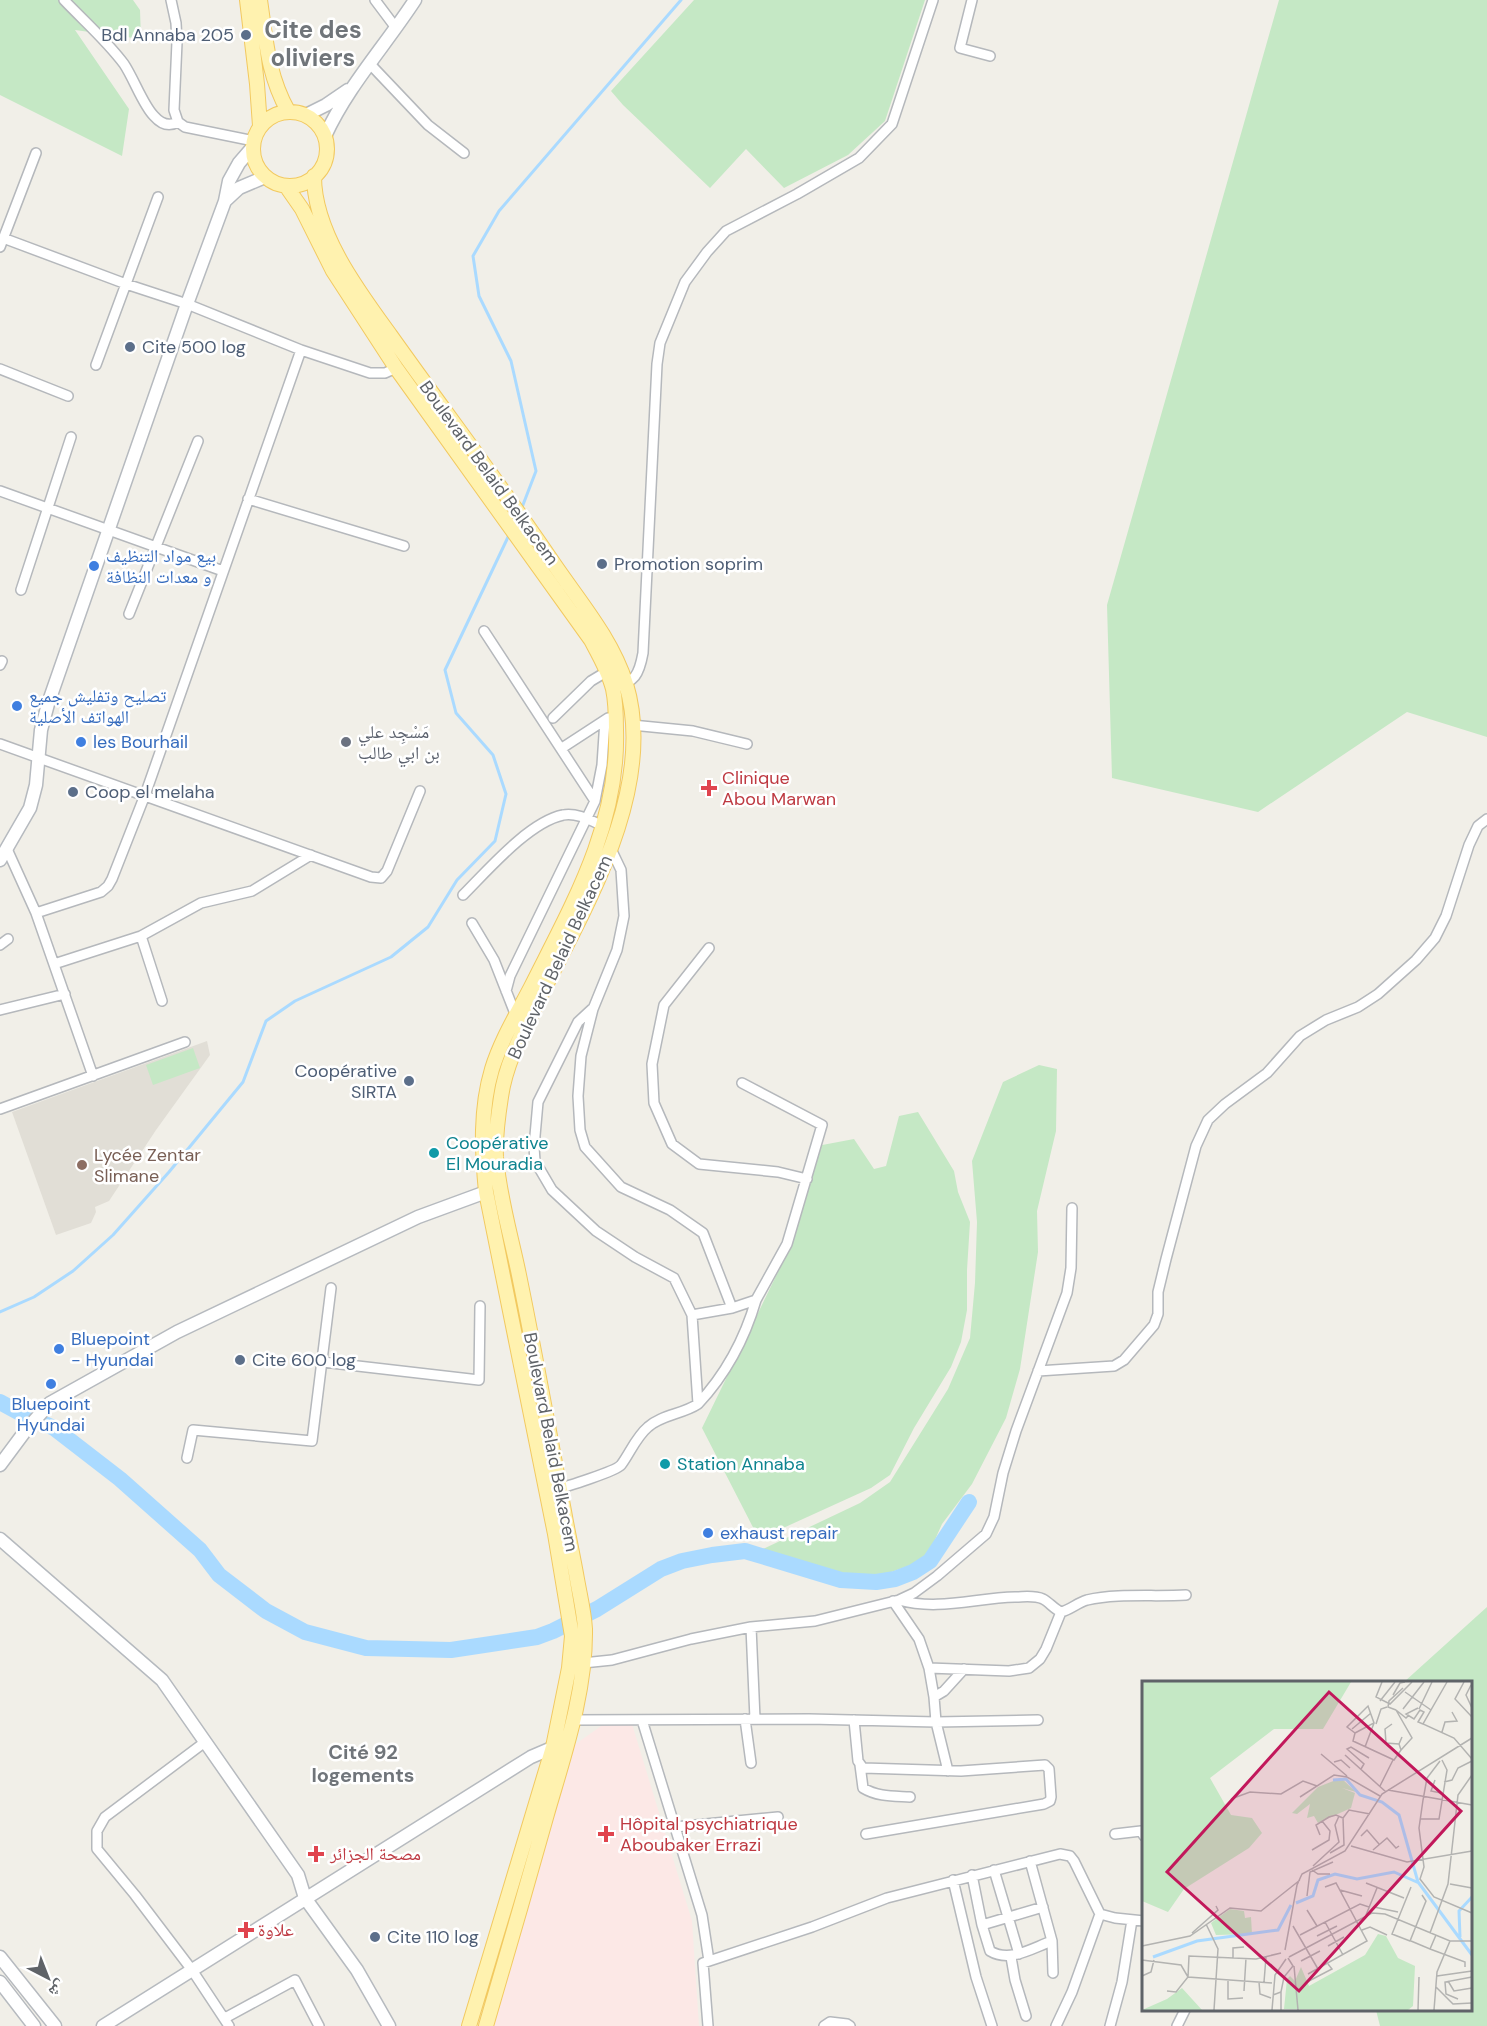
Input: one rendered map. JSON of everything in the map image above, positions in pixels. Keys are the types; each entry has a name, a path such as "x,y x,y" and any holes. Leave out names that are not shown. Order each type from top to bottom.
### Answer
{"main road":[{"path":"246,0 260,126"},
{"path":"260,0 270,66 276,88 288,111"},
{"path":"288,111 306,115 320,126 327,143 326,158 314,176 304,183 286,186 265,177 256,164 253,144 260,126 269,117 288,111"},
{"name":"Boulevard Belaid Belkacem","path":"314,176 315,195 321,216 344,265 379,320 510,501 531,542"},
{"name":"Boulevard Belaid Belkacem","path":"286,186 302,210 333,271 396,368 501,513 531,542 602,633 632,725 631,771 611,849 594,890 520,1037 501,1092 496,1155 553,1489 572,1636 560,1745 486,2026"},
{"name":"Boulevard Belaid Belkacem","path":"469,2026 560,1745 572,1720 581,1684 584,1618 486,1192 483,1156 484,1119 492,1070 503,1040 575,897 598,844 615,771 610,717 619,686"}],"street":[{"path":"64,0 116,54 156,118 165,124 178,122"},
{"path":"93,1076 36,913 4,855 30,808 36,785 41,730 48,704 225,201 233,171 253,144 185,127 178,122 174,110 177,58 176,23 171,0"},
{"path":"375,0 396,28"},
{"path":"325,136 353,86 415,0"},
{"path":"619,686 639,670 643,653 657,364 660,343 685,282 706,252 726,231 859,158 892,124 933,0"},
{"path":"972,0 960,48 990,56"},
{"path":"370,64 428,125 464,153"},
{"path":"306,115 326,105 353,86"},
{"path":"36,153 2,242 187,304 301,350 370,373 385,373 396,368"},
{"path":"225,201 238,188 265,177"},
{"path":"96,366 158,196"},
{"path":"36,913 93,895 108,886 117,867 145,795 301,350"},
{"path":"0,369 68,396"},
{"path":"21,590 71,437"},
{"path":"129,614 198,441"},
{"path":"0,491 223,571"},
{"path":"248,499 404,546"},
{"path":"484,631 595,801"},
{"path":"553,718 591,681 613,668"},
{"path":"562,748 610,717"},
{"path":"506,991 510,976 595,801 610,717"},
{"path":"632,725 693,731 747,744"},
{"path":"0,744 371,877 381,878 387,871 420,791"},
{"path":"463,895 530,830 565,814 586,818 603,826"},
{"path":"1038,1371 1114,1366 1125,1360 1154,1325 1158,1314 1158,1292 1166,1259 1196,1146 1208,1120 1225,1104 1268,1072 1300,1036 1326,1020 1358,1007 1378,994 1416,960 1435,938 1446,916 1469,845 1478,826 1487,819"},
{"path":"611,849 621,870 624,916 617,950 593,1009 580,1056 578,1096 580,1130 585,1147 621,1187 670,1210 703,1233 732,1308"},
{"path":"54,964 141,936 201,903 252,891 311,855"},
{"path":"472,923 494,960 516,1016"},
{"path":"141,936 162,1001"},
{"path":"709,948 664,1005 652,1064 654,1103 672,1144 699,1164 778,1172 807,1179"},
{"path":"0,1010 64,994"},
{"path":"593,1009 578,1022 538,1102 535,1161 552,1190 596,1231 635,1257 674,1278 692,1315 698,1404"},
{"path":"0,1109 185,1042"},
{"path":"553,1489 619,1468 638,1437 648,1426 698,1404 716,1385 724,1371 751,1317 756,1300 787,1244 822,1125 742,1083"},
{"path":"0,1465 50,1403 177,1332 418,1217 486,1192"},
{"path":"583,1663 612,1660 691,1639 751,1627 815,1621 896,1600 914,1593 986,1534 994,1517 1003,1473 1067,1293 1071,1268 1072,1208"},
{"path":"187,1458 193,1430 312,1441 331,1288"},
{"path":"692,1315 732,1308 756,1300"},
{"path":"323,1362 479,1380 480,1306"},
{"path":"0,1539 162,1680 298,1875 304,1898 357,1970 389,2026"},
{"path":"1061,1612 1084,1601 1105,1597 1186,1595"},
{"path":"896,1600 915,1604 947,1605 1000,1598 1034,1597 1045,1599 1061,1612"},
{"path":"896,1600 919,1639 929,1668 936,1722 948,1771"},
{"path":"929,1668 1009,1671 1029,1668 1040,1659 1046,1649 1061,1612"},
{"path":"751,1627 751,1763"},
{"path":"934,1697 944,1691 964,1670"},
{"path":"572,1720 750,1719 936,1722 1038,1720"},
{"path":"642,1720 702,1916 709,1960"},
{"path":"854,1720 863,1788 877,1795 910,1797"},
{"path":"206,1742 105,1817 97,1831 97,1849 192,1970 227,2022 295,1980 319,2026"},
{"path":"104,2026 521,1763 560,1745"},
{"path":"860,1765 868,1769 948,1771 1045,1765 1049,1769 1051,1797 1050,1801 1044,1804 866,1834"},
{"path":"675,1827 778,1817"},
{"path":"1115,1834 1141,1831 1142,1834"},
{"path":"708,2026 703,1963 709,1960 812,1927 887,1898 1060,1854 1070,1856 1074,1861 1100,1914 1072,1992 1056,2026"},
{"path":"1030,1861 1052,1941 1053,1973"},
{"path":"994,1870 1008,1917 1015,1955 1015,1980 1026,2016"},
{"path":"972,1875 990,1951 997,1955 1015,1955 1052,1941"},
{"path":"954,1880 976,1977 992,2026"},
{"path":"982,1925 1043,1907"},
{"path":"1100,1914 1142,1921"},
{"path":"1110,2026 1122,1982 1131,1920"},
{"path":"0,1957 55,2026"},
{"path":"0,1982 34,2026"},
{"path":"1177,2026 1184,2011"},
{"path":"824,2026 830,2022 850,2026"}],"shaded area":[{"name":"Lycée Zentar Slimane","path":"207,1041 210,1055 109,1201 95,1207 96,1212 91,1223 56,1235 12,1112"},
{"name":"Hôpital psychiatrique Aboubaker Errazi","path":"604,1724 632,1724 692,1921 699,2026 493,2026 570,1748"}],"green space":[{"path":"0,0 133,0 140,10 141,39 75,30 129,109 122,156 0,95"},
{"path":"694,0 925,0 885,121 848,155 784,188 746,149 710,188 611,91"},
{"path":"1279,0 1487,0 1487,737 1407,712 1258,812 1112,778 1107,605"},
{"path":"193,1048 200,1068 153,1085 146,1065"},
{"path":"1039,1065 1057,1069 1056,1131 1037,1211 1038,1252 1020,1369 1006,1418 972,1484 942,1524 929,1553 919,1562 883,1575 842,1575 759,1551 860,1503 890,1482 948,1389 970,1338 977,1222 972,1161 1003,1082"},
{"path":"918,1112 954,1171 958,1192 970,1222 967,1310 961,1342 951,1367 914,1428 890,1475 871,1488 759,1539 702,1428 794,1239 817,1146 854,1139 874,1169 886,1166 899,1116"},
{"path":"1487,1607 1487,2026 1380,2026 1376,2011 1472,2011 1472,1681 1405,1681"}],"waterway":[{"path":"521,510 536,471 511,361 479,296 473,256 499,211 681,0"},
{"path":"0,1312 34,1297 73,1271 113,1235 169,1172 243,1082 266,1021 295,1001 391,957 428,927 457,880 495,841 506,794 493,755 456,713 445,670 509,535"},
{"path":"0,1402 54,1428 120,1479 200,1550 219,1575 266,1611 305,1632 366,1648 451,1650 537,1637 597,1609 661,1569 682,1561 712,1555 745,1551 841,1580 876,1582 895,1579 913,1572 930,1561 969,1502"}],"place":[{"name":"Bdl Annaba 205","path":"246,35"},
{"name":"Cite 500 log","path":"130,347"},
{"name":"Promotion soprim","path":"602,564"},
{"name":"بيع مواد التنظيف و معدات النظافة","path":"94,566"},
{"name":"تصليح وتفليش جميع الهواتف الأصلية","path":"17,706"},
{"name":"les Bourhail","path":"81,742"},
{"name":"مَسْجِد علي بن ابي طالب","path":"346,742"},
{"name":"Clinique Abou Marwan","path":"709,788"},
{"name":"Coop el melaha","path":"73,792"},
{"name":"Coopérative SIRTA","path":"409,1081"},
{"name":"Coopérative El Mouradia","path":"434,1153"},
{"name":"Lycée Zentar Slimane","path":"82,1165"},
{"name":"Bluepoint - Hyundai","path":"59,1349"},
{"name":"Cite 600 log","path":"240,1360"},
{"name":"Bluepoint Hyundai","path":"51,1384"},
{"name":"Station Annaba","path":"665,1464"},
{"name":"exhaust repair","path":"708,1533"},
{"name":"Hôpital psychiatrique Aboubaker Errazi","path":"606,1834"},
{"name":"مصحة الجزائر","path":"316,1854"},
{"name":"علاوة","path":"246,1930"},
{"name":"Cite 110 log","path":"375,1937"}],"district":[{"name":"Cite des oliviers","path":"313,43"},
{"name":"Cité 92 logements","path":"363,1764"}]}
